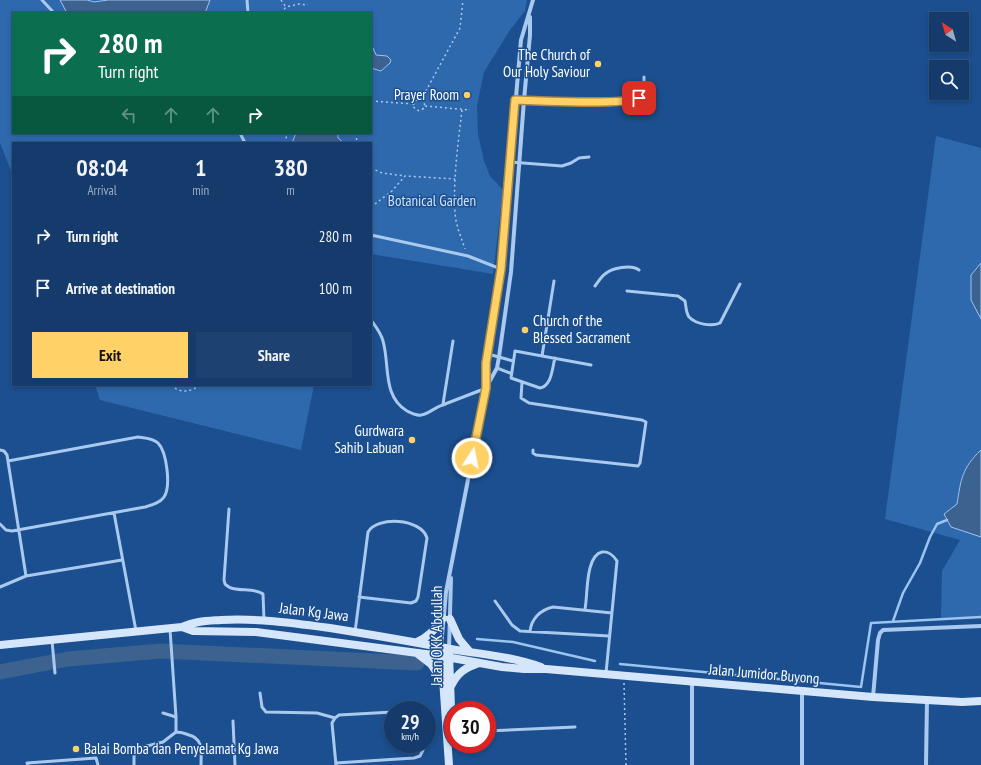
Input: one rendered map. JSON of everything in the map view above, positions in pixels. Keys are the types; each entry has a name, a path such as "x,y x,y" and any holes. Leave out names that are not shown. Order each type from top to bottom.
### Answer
{"main road":[{"path":"417,642 426,638 447,618 459,639 470,652"},
{"name":"Jalan Kg Jawa","path":"0,645 182,627 192,622 237,619 264,620 355,632 417,642 445,652"},
{"name":"Jalan Kg Jawa","path":"182,627 193,631 256,632 417,653 445,652"},
{"name":"Jalan Jumidor Buyong","path":"445,652 470,652 524,661 546,669"},
{"name":"Jalan Jumidor Buyong","path":"445,652 480,663 524,669 546,669 872,697 981,701"},
{"name":"Jalan OKK Abdullah","path":"445,652 446,701"},
{"path":"417,653 431,664 446,685 464,669 480,663"},
{"name":"Jalan OKK Abdullah","path":"449,753 449,765"}],"street":[{"name":"Jalan OKK Abdullah","path":"445,652 447,618 446,592 451,574 486,388 488,354 501,269 521,40 530,15 533,0"},
{"name":"Jalan OKK Abdullah","path":"486,388 497,368 511,272 530,35 530,15"},
{"name":"Jalan OKK Abdullah","path":"445,652 451,574"},
{"path":"872,697 878,640 880,633 883,630 981,626"},
{"path":"692,682 692,765"},
{"path":"802,691 802,765"},
{"path":"926,765 927,700"}],"lane":[{"path":"42,0 53,12"},
{"path":"247,0 248,12"},
{"path":"515,100 633,101 642,96 644,92 644,77"},
{"path":"510,162 562,166 579,158 589,157"},
{"path":"372,235 468,256 501,269"},
{"path":"595,286 610,270 634,267 638,270"},
{"path":"542,356 554,281"},
{"path":"627,290 678,296 685,301 688,316 695,321 714,326 720,323 740,284"},
{"path":"372,321 384,342 388,380 395,402 405,410 414,415 420,416 444,404 486,388"},
{"path":"444,404 453,341"},
{"path":"555,358 549,380 545,387 540,388 511,378 510,373 515,351 555,358 591,365"},
{"path":"488,354 513,361"},
{"path":"497,368 510,373"},
{"path":"522,382 521,398 529,403 642,420 646,422 640,463 638,466 536,455 533,453 533,450"},
{"path":"0,524 6,530 19,529 114,513 156,503 163,499 168,491 164,451 157,442 148,438 138,437 8,461"},
{"path":"0,450 6,453 8,461 26,576"},
{"path":"229,509 224,580 225,584 231,588 261,592 264,598 264,620"},
{"path":"114,513 136,631"},
{"path":"355,632 359,597 368,532 375,525 395,521 410,522 424,531 427,538 418,597 416,601 411,603 359,597"},
{"path":"585,609 593,558 599,553 605,552 611,554 617,561 606,675"},
{"path":"0,587 26,576 122,560"},
{"path":"495,601 512,625 520,631 609,636"},
{"path":"530,632 531,626 537,616 547,608 559,607 585,609 612,614"},
{"path":"170,628 176,732"},
{"path":"52,639 55,673"},
{"path":"260,693 262,707 266,712 317,713 334,718"},
{"path":"384,712 339,715 334,718 332,723 336,764 414,758 420,756 422,753"},
{"path":"162,713 176,717"},
{"path":"233,721 235,765"},
{"path":"496,731 575,727"},
{"path":"134,765 134,756 139,748 163,742 176,732"},
{"path":"176,732 194,736 198,740 201,745 201,765"},
{"path":"28,765 27,763 38,764 96,758 98,765"}],"path":[{"path":"281,0 286,7"},
{"path":"421,100 460,28 463,0"},
{"path":"282,12 286,7 299,4 308,5"},
{"path":"414,104 416,100 421,100"},
{"path":"421,100 425,106"},
{"path":"372,101 414,104"},
{"path":"414,104 415,109 420,111 425,106"},
{"path":"425,106 470,110"},
{"path":"462,110 455,179 455,214 458,232 468,256"},
{"path":"372,168 382,173 405,176 455,179"},
{"path":"372,206 392,191 405,176"},
{"path":"172,386 173,388 185,392 194,390 199,386"},
{"path":"624,676 626,765"}],"green space":[{"name":"Botanical Garden","path":"0,0 527,0 525,11 510,30 484,72 477,106 478,134 484,161 490,176 503,190 493,274 372,254 372,142 12,142 12,173 0,143"},
{"path":"936,136 981,148 981,617 941,618 942,571 960,540 885,519"},
{"path":"95,386 314,386 301,450 100,400"}],"shaded area":[{"path":"60,0 87,0 94,2 108,0 210,0 205,12 66,12"},
{"path":"372,48 376,55 387,56 391,60 390,63 381,71 372,68"},
{"path":"296,134 338,134 338,138 343,142 292,142"},
{"path":"981,263 981,319 971,300 971,275"},
{"path":"981,450 981,537 951,527 944,514 957,504 963,474"}],"waterway":[{"path":"893,621 903,593 920,563 930,537 937,524 947,520"},
{"path":"620,664 861,687 871,623 981,617"},
{"path":"477,639 513,642 595,661"},
{"path":"0,672 68,659 161,651 417,663"}],"place":[{"name":"The Church of Our Holy Saviour","path":"598,64"},
{"name":"Prayer Room","path":"467,95"},
{"name":"Church of the Blessed Sacrament","path":"525,330"},
{"name":"Gurdwara Sahib Labuan","path":"412,440"},
{"name":"Balai Bomba dan Penyelamat Kg Jawa","path":"76,749"}],"route":[{"path":"472,458 486,388 486,363 501,269 515,100 601,102 633,101 639,98"}]}
